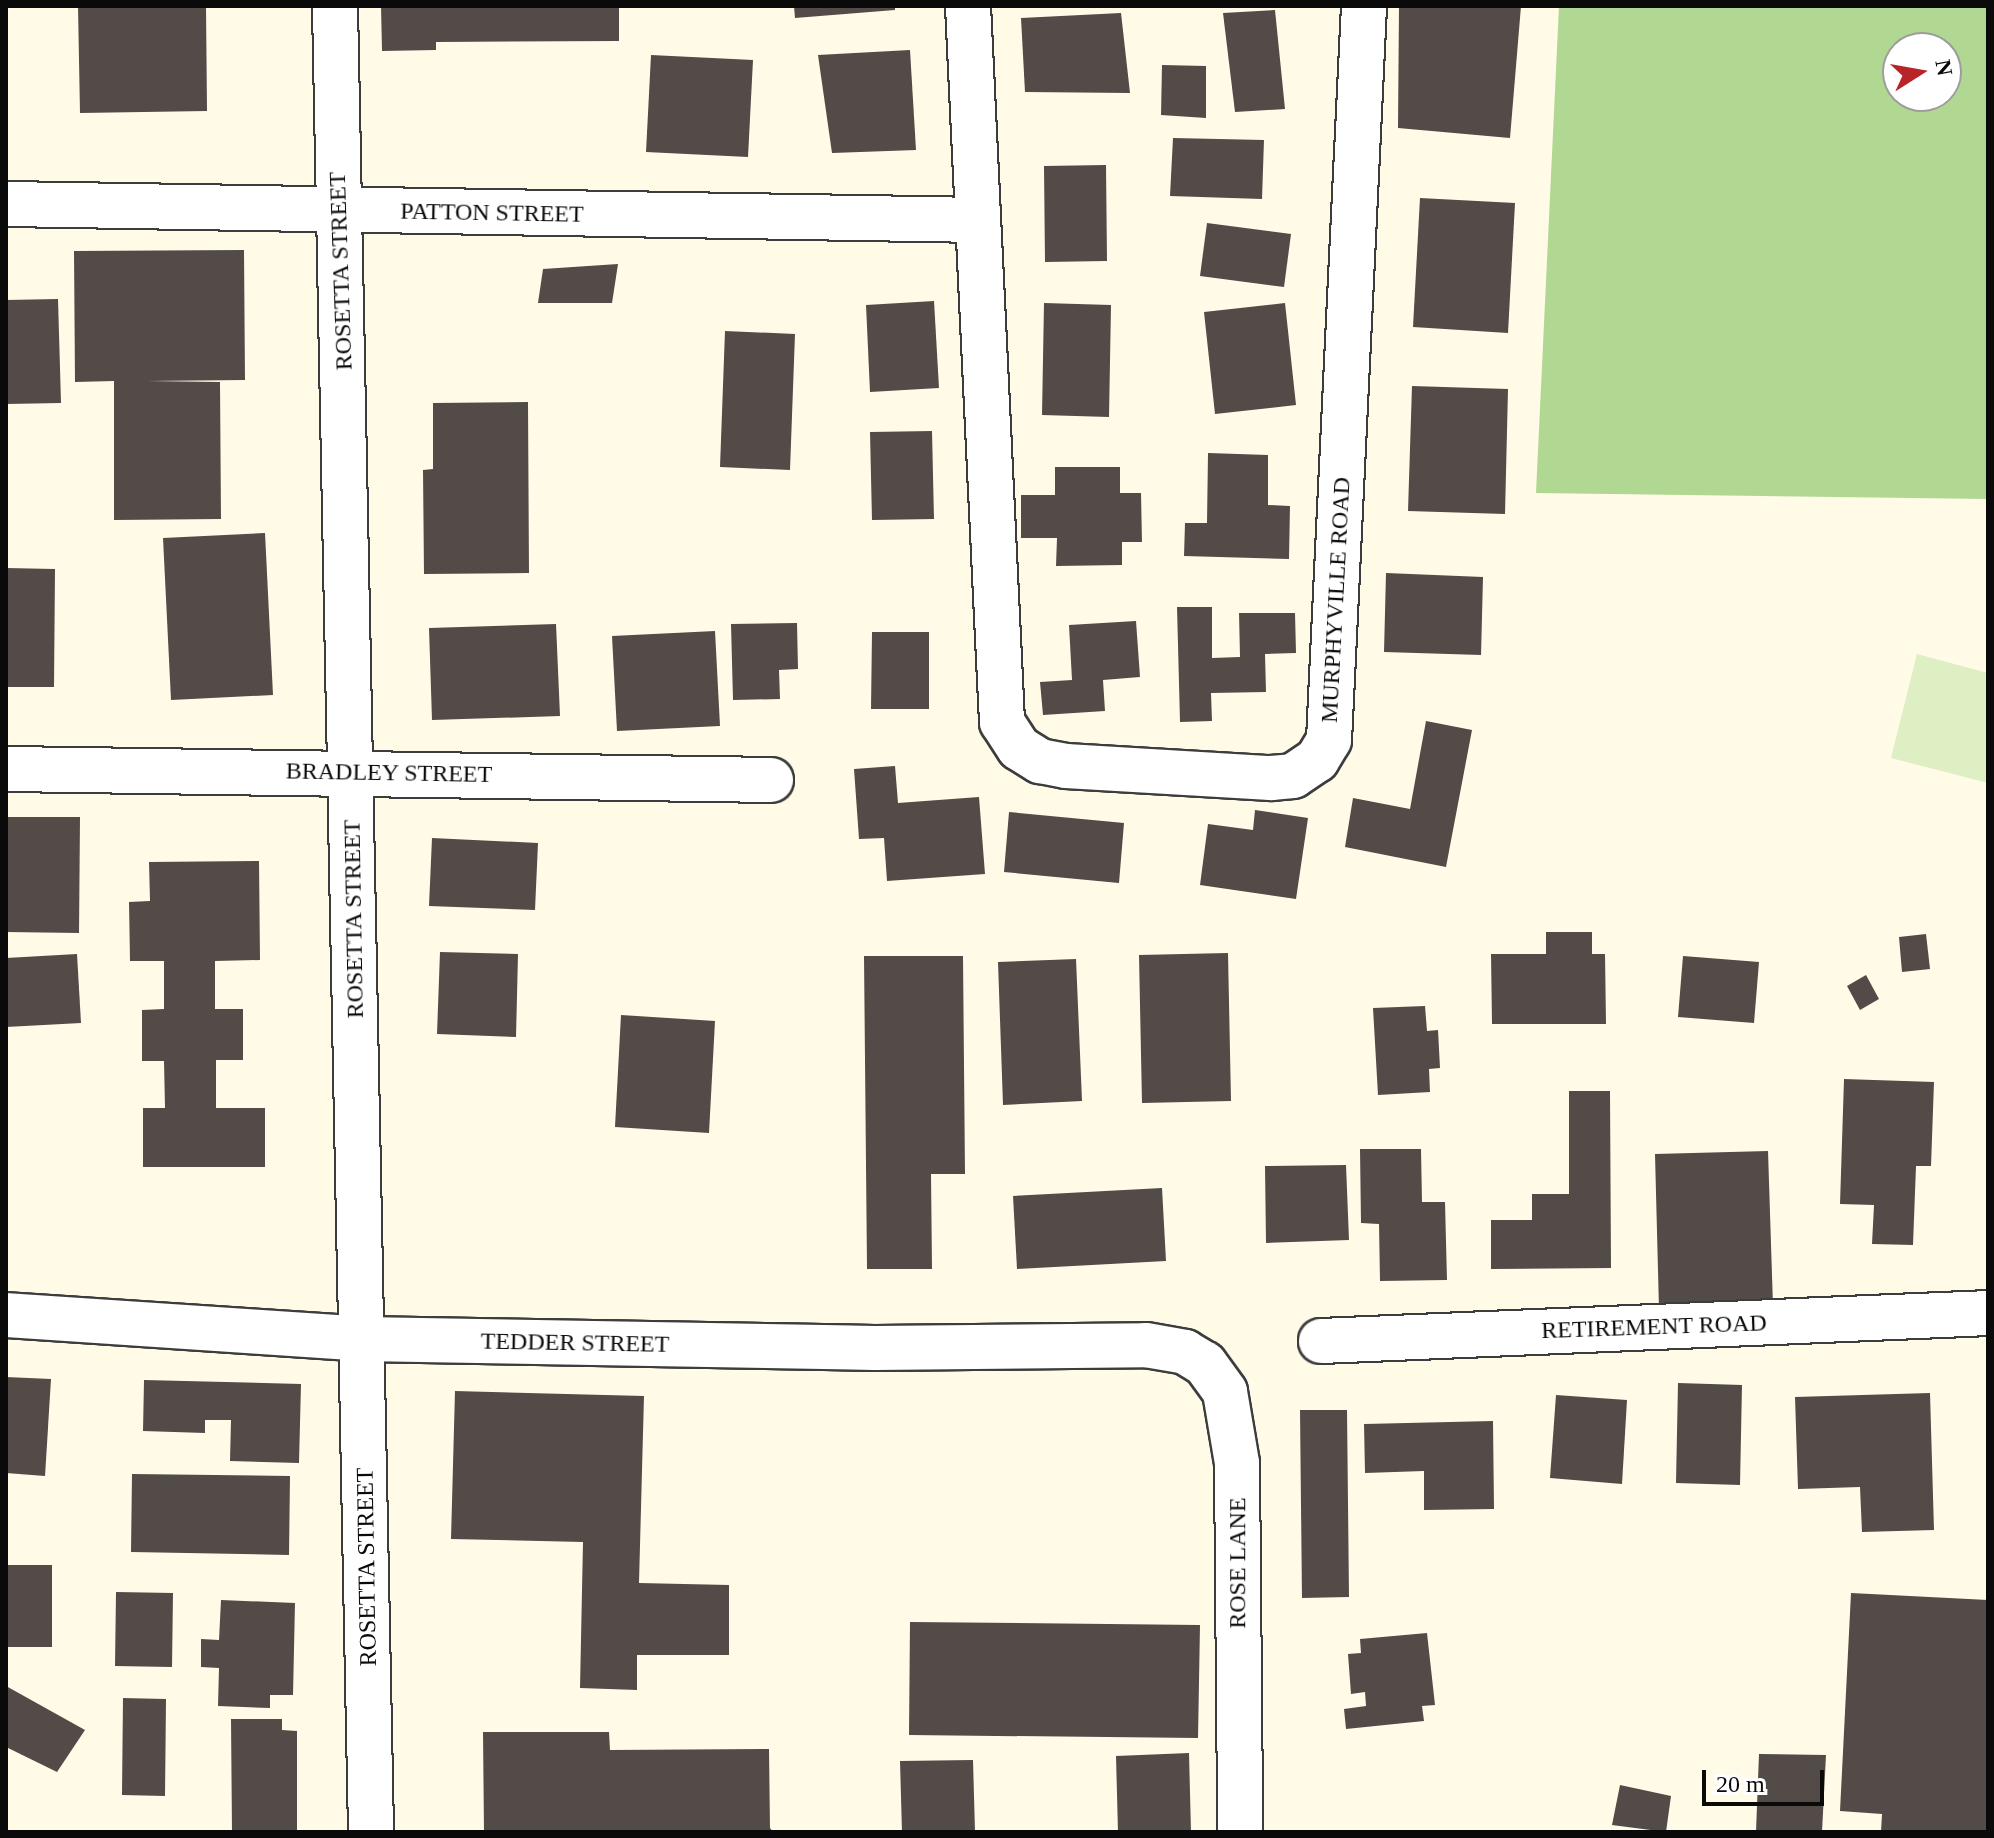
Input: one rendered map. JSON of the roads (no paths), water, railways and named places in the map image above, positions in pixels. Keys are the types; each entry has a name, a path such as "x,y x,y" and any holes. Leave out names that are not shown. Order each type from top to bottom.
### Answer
{"street":[{"name":"ROSETTA STREET","path":"335,6 371,1832"},
{"name":"MURPHYVILLE ROAD","path":"968,6 1002,722 1019,748 1040,761 1066,766 1271,778 1293,776 1317,760 1329,740 1364,6"},
{"name":"PATTON STREET","path":"6,204 978,220"},
{"name":"BRADLEY STREET","path":"6,769 351,771 771,780"},
{"name":"RETIREMENT ROAD","path":"1321,1341 1988,1313"},
{"name":"TEDDER STREET","path":"6,1315 363,1339 875,1348 1146,1345"},
{"name":"ROSE LANE","path":"1146,1345 1185,1352 1205,1364 1225,1392 1237,1463 1240,1832"}]}
